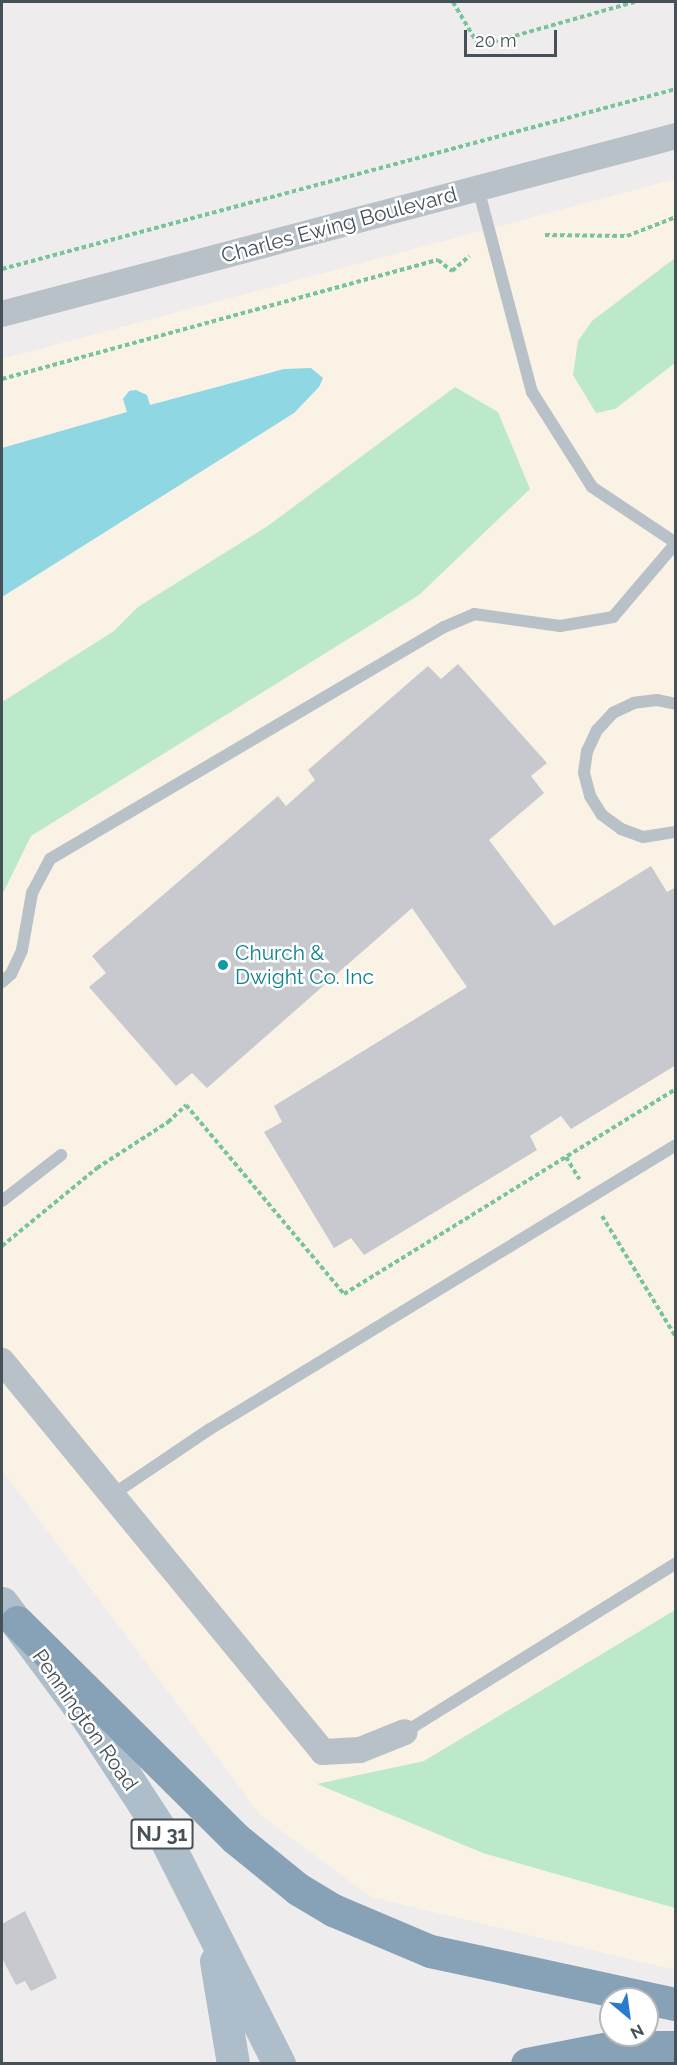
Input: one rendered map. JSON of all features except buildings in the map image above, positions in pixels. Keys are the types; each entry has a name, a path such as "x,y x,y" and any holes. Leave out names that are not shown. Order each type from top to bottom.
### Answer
{"highway":[{"path":"9,1613 235,1838 298,1889 333,1910 430,1951 675,2004"},
{"path":"527,2064 614,2047 675,2047"},
{"path":"632,2064 675,2053"}],"main road":[{"name":"Pennington Road","path":"9,1613 89,1720 156,1823 279,2064"},
{"path":"209,1923 233,2064"}],"street":[{"name":"Charles Ewing Boulevard","path":"2,314 675,136"},
{"path":"2,1361 323,1752 360,1750 405,1732"}],"lane":[{"path":"2,982 11,974 22,950 33,893 50,860 423,639 474,614 560,626 613,617 675,543 592,487 532,392 478,188"},
{"path":"675,704 657,700 634,703 613,713 597,730 587,751 584,773 590,796 602,815 621,829 643,837 675,832"},
{"path":"112,1495 210,1429 675,1145"},
{"path":"2,1201 61,1155"},
{"path":"405,1732 675,1563"}],"path":[{"path":"453,2 479,46 634,2"},
{"path":"2,269 675,89"},
{"path":"545,235 627,236 675,217"},
{"path":"2,379 438,260 452,271 469,256"},
{"path":"2,1246 97,1168 168,1122 186,1105 344,1294 675,1089"},
{"path":"566,1157 582,1184"},
{"path":"600,1213 675,1337"}],"shaded area":[{"path":"675,179 675,1970 371,1897 260,1815 2,1470 2,359"}],"green space":[{"path":"675,258 675,363 615,409 596,413 573,375 578,341 592,321"},
{"path":"455,387 498,412 530,489 419,595 31,836 2,895 2,702 114,631 138,607 269,525"},
{"path":"675,1610 675,1908 483,1853 317,1784 424,1761"}],"water":[{"path":"311,368 323,378 319,387 294,413 2,597 2,448 127,412 123,399 129,391 136,390 147,395 150,405 284,369"}],"place":[{"name":"Church & Dwight Co. Inc","path":"223,965"}]}
